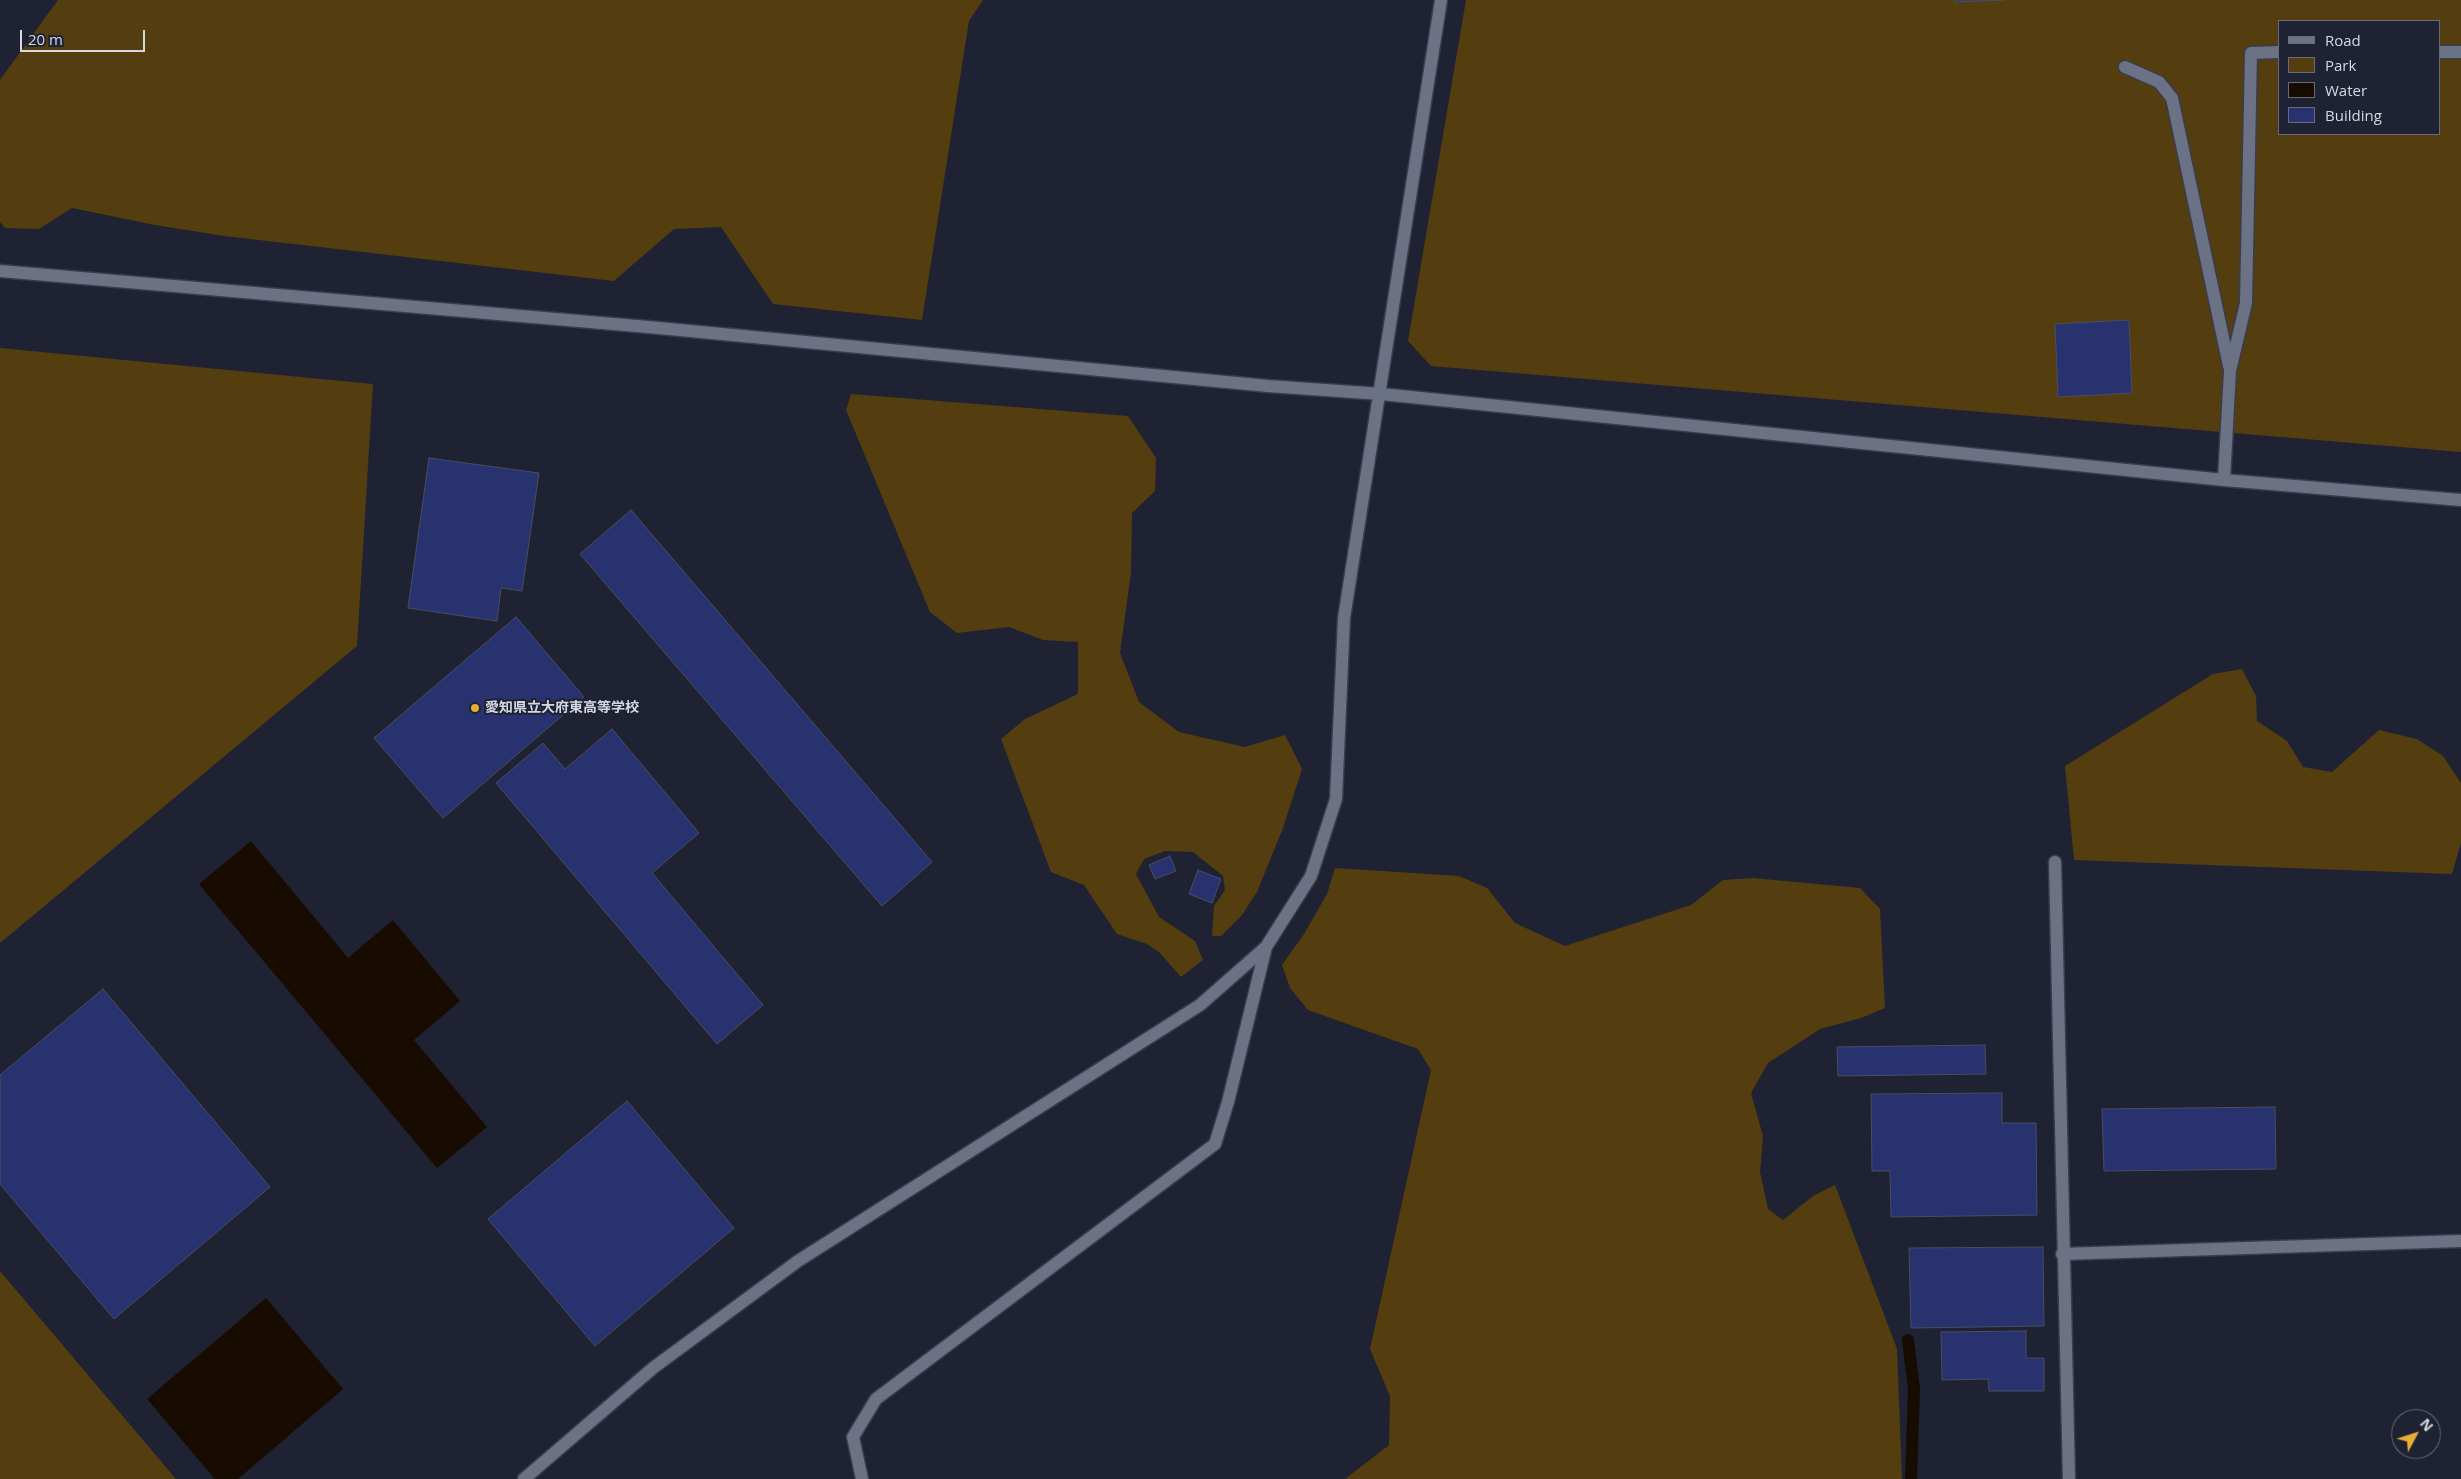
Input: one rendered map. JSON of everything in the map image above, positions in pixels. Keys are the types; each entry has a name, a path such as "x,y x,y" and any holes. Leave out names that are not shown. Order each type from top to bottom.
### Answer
{"street":[{"path":"524,1479 653,1368 798,1261 1200,1006 1266,947 1311,876 1336,799 1344,618 1441,0"},
{"path":"2224,480 2230,371 2246,302 2252,53 2278,52"},
{"path":"2441,52 2461,52"},
{"path":"2125,66 2159,82 2172,98 2230,371"},
{"path":"0,270 648,327 1259,385 1380,394 2224,480 2461,500"},
{"path":"2054,862 2062,1254 2069,1479"},
{"path":"862,1479 853,1437 876,1399 1215,1144 1228,1102 1266,947"},
{"path":"2062,1254 2461,1241"}],"green space":[{"path":"58,0 983,0 969,21 922,320 773,304 721,227 674,229 614,281 224,236 155,225 72,208 39,229 5,228 0,222 0,80"},
{"path":"1466,0 2461,0 2461,452 1431,366 1408,341"},
{"path":"0,348 373,384 357,646 0,943"},
{"path":"851,394 1128,416 1156,458 1155,491 1132,513 1131,572 1120,653 1139,702 1179,732 1245,747 1285,735 1302,769 1283,828 1257,892 1242,915 1221,936 1212,936 1214,906 1225,890 1223,876 1193,852 1165,851 1144,859 1136,874 1159,917 1195,941 1203,960 1181,977 1160,953 1147,944 1117,934 1084,885 1051,872 1001,739 1025,719 1078,694 1078,642 1043,640 1009,627 957,633 930,612 846,410"},
{"path":"2242,669 2256,696 2257,721 2287,741 2303,767 2332,772 2379,730 2417,739 2443,756 2461,783 2461,843 2452,874 2074,860 2065,766 2213,674"},
{"path":"1335,868 1459,876 1487,888 1515,923 1565,946 1691,905 1723,880 1753,878 1860,888 1880,909 1885,1008 1861,1018 1820,1029 1768,1063 1751,1093 1763,1136 1760,1172 1768,1209 1783,1220 1813,1196 1835,1185 1897,1349 1902,1479 1345,1479 1389,1445 1390,1396 1370,1349 1431,1070 1418,1049 1308,1010 1290,988 1282,965 1304,934 1327,894"},
{"path":"0,1271 176,1479 0,1479"}],"water":[{"path":"251,841 348,958 393,920 460,1001 414,1040 487,1127 437,1168 199,884"},
{"path":"266,1298 343,1389 238,1479 215,1479 147,1399"}],"building":[{"path":"1955,0 2005,0 1955,2"},
{"path":"2129,320 2132,393 2058,397 2055,324"},
{"path":"429,458 539,473 522,591 501,588 497,621 408,608"},
{"path":"631,510 932,862 882,906 580,554"},
{"path":"516,617 584,697 443,818 374,738"},
{"path":"612,729 699,833 652,873 763,1005 717,1044 496,783 543,743 565,769"},
{"path":"1170,856 1176,871 1155,879 1149,865"},
{"path":"1198,870 1221,879 1212,903 1189,894"},
{"path":"103,989 270,1187 114,1319 0,1184 0,1075"},
{"path":"1985,1045 1986,1074 1838,1076 1837,1047"},
{"path":"2002,1093 2002,1123 2036,1123 2037,1215 1891,1217 1890,1171 1872,1171 1871,1094"},
{"path":"627,1101 734,1228 595,1346 488,1219"},
{"path":"2275,1107 2276,1169 2104,1171 2102,1109"},
{"path":"2043,1247 2044,1326 1911,1328 1909,1248"},
{"path":"2026,1331 2026,1358 2044,1358 2044,1391 1989,1391 1988,1379 1942,1380 1941,1332"}],"waterway":[{"path":"1908,1340 1914,1389 1911,1479"}],"place":[{"name":"愛知県立大府東高等学校","path":"475,708"}]}
